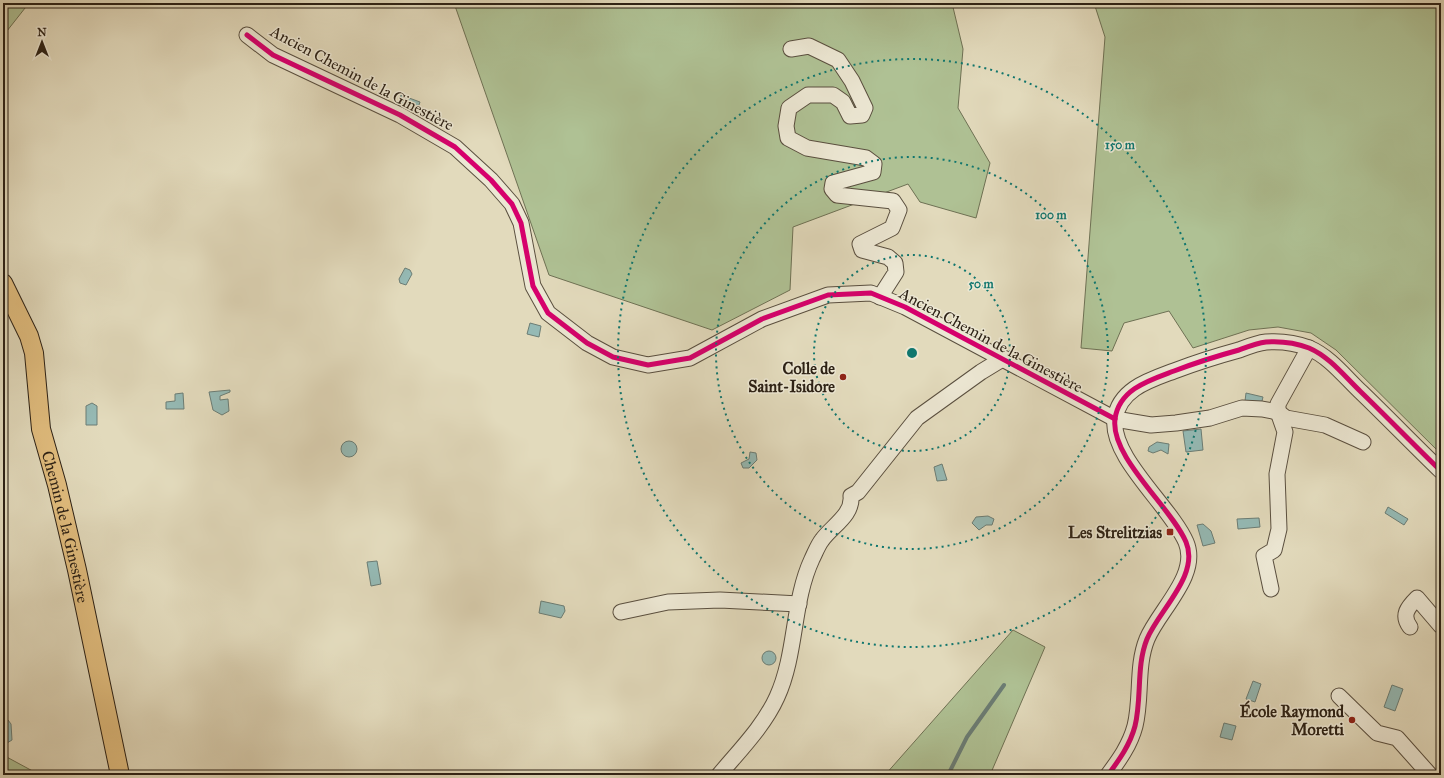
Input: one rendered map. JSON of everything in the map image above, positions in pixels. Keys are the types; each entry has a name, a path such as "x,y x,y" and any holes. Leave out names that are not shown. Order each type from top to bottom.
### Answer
{"main road":[{"name":"Chemin de la Ginestière","path":"3,283 29,336 34,353 41,429 57,485 77,570 120,775"}],"street":[{"name":"Ancien Chemin de la Ginestière","path":"247,35 273,54 400,115 455,147 491,180 512,204 521,223 533,286 548,313 587,343 613,357 648,365 690,358 762,319 828,295 871,293 905,307 1004,358 1115,419 1151,425 1210,418 1242,408 1278,412 1286,418 1325,425 1363,442"},
{"path":"791,49 809,46 838,60 852,81 866,108 862,115 850,116 843,102 833,95 808,95 789,108 786,126 788,138 807,148 866,158 874,164 873,172 833,182 832,190 837,195 893,201 899,210 892,228 860,244 862,250 888,257 895,263 896,272 880,297"},
{"path":"1108,775 1124,753 1136,725 1142,660 1146,641 1156,621 1181,585 1189,563 1186,542 1127,457 1118,440 1115,419 1125,397 1144,382 1198,362 1264,342 1281,342 1309,348 1331,363 1441,471"},
{"path":"1271,589 1264,556 1274,550 1280,529 1277,474 1285,432 1278,412 1278,404 1282,394 1309,348"},
{"path":"719,775 762,722 777,698 785,674 805,576 821,541 847,513 852,504 851,496 858,492 917,418 981,372 1004,358"},
{"path":"1410,627 1406,622 1405,614 1408,607 1417,598 1441,626"},
{"path":"621,612 668,602 720,600 799,604"},
{"path":"1338,696 1377,732 1397,738 1430,775"}],"green space":[{"path":"3,3 29,3 3,36"},
{"path":"454,3 952,3 963,49 958,108 990,163 976,218 920,202 908,184 793,227 790,290 712,330 549,275"},
{"path":"1094,3 1441,3 1441,454 1336,350 1311,333 1278,327 1249,330 1193,348 1169,311 1124,323 1112,351 1081,348 1105,37"},
{"path":"1013,630 1045,647 990,775 885,775"},
{"path":"3,755 40,775 3,775"}],"water":[{"path":"401,95 420,102 417,111 398,105"},
{"path":"405,268 410,270 412,274 406,285 400,283 399,279"},
{"path":"530,323 541,326 539,337 527,334"},
{"path":"230,390 230,392 220,396 220,400 228,399 229,411 222,415 213,410 209,392"},
{"path":"183,393 184,409 166,409 166,402 175,401 175,394"},
{"path":"1246,393 1263,397 1261,405 1245,401"},
{"path":"92,403 97,406 97,425 86,425 86,406"},
{"path":"1201,429 1203,450 1186,452 1183,431"},
{"path":"349,441 355,443 357,449 355,455 349,457 343,455 341,449 343,443"},
{"path":"1157,442 1169,444 1168,454 1161,450 1153,453 1148,451 1149,447"},
{"path":"750,452 756,453 757,460 749,468 743,468 741,463 749,459"},
{"path":"942,464 947,480 937,481 934,467"},
{"path":"1388,507 1408,519 1404,525 1385,513"},
{"path":"988,516 994,519 992,525 986,525 979,530 972,523 976,517"},
{"path":"1259,518 1260,527 1238,529 1237,519"},
{"path":"1203,524 1211,531 1215,543 1203,546 1197,525"},
{"path":"377,561 381,584 371,586 367,562"},
{"path":"541,601 564,606 565,611 561,618 539,613"},
{"path":"766,651 772,651 776,655 776,661 772,665 766,665 762,661 762,655"},
{"path":"1253,681 1261,684 1255,702 1246,699"},
{"path":"1392,685 1403,689 1395,711 1384,707"},
{"path":"8,720 11,724 12,740 7,743 3,740 3,721"},
{"path":"1224,723 1236,726 1232,740 1220,737"}],"waterway":[{"path":"948,775 967,737 1004,685"}],"cycle path":[{"path":"247,35 273,55 400,115 455,147 491,180 512,204 521,223 533,286 548,313 587,343 613,357 648,365 690,358 762,319 828,295 871,293 905,307 1115,419"},
{"path":"1108,775 1120,758 1133,733 1137,715 1141,660 1147,639 1183,580 1188,567 1189,554 1186,542 1178,528 1131,465 1116,434 1115,419 1118,409 1129,393 1155,378 1198,362 1256,344 1277,342 1299,345 1317,352 1337,368 1441,471"}],"place":[{"name":"Colle de Saint-Isidore","path":"843,377"},
{"name":"Les Strelitzias","path":"1170,532"},
{"name":"École Raymond Moretti","path":"1352,720"}]}
